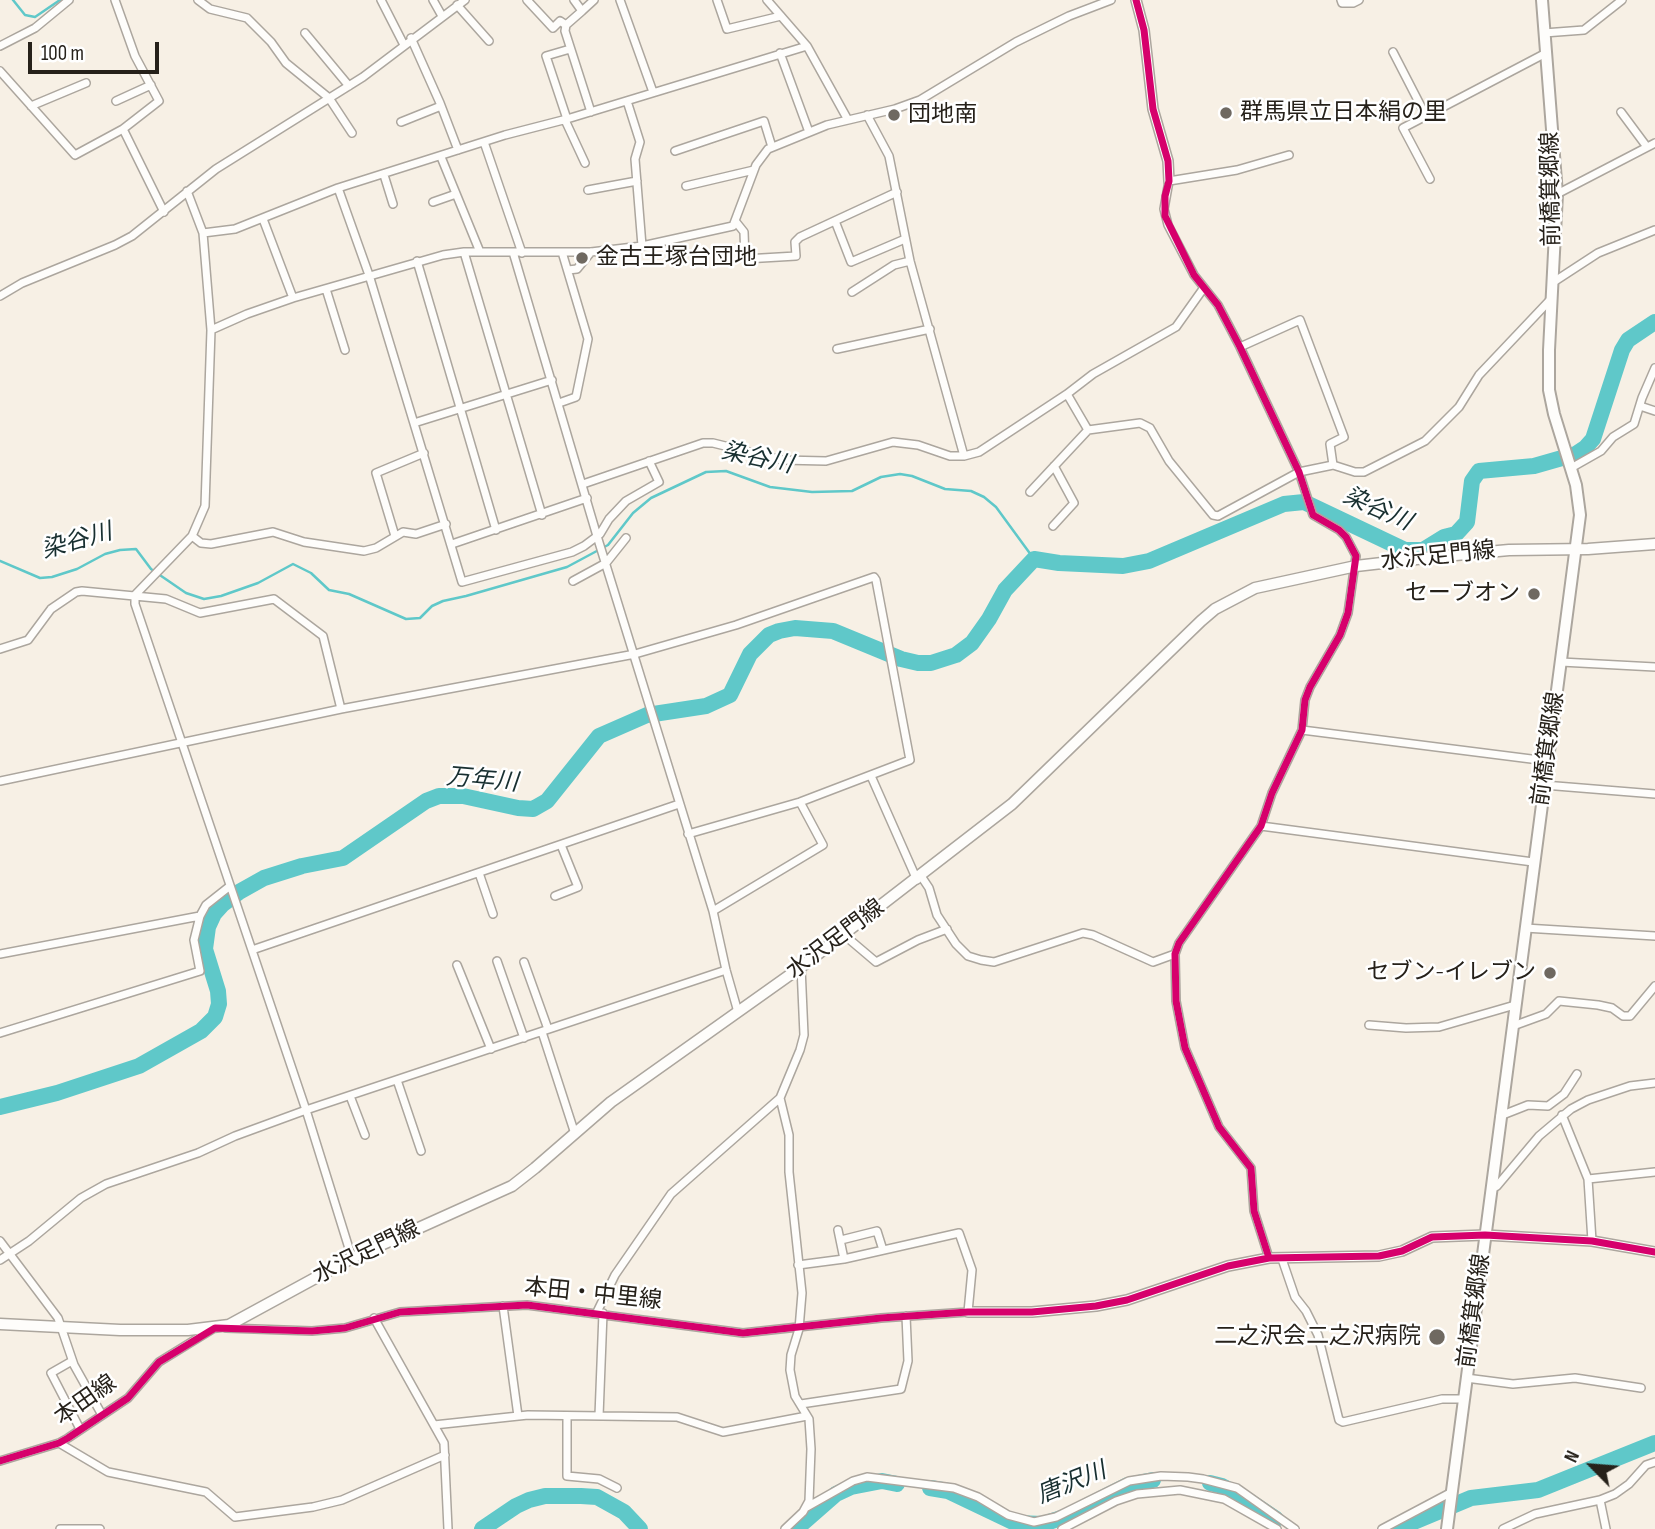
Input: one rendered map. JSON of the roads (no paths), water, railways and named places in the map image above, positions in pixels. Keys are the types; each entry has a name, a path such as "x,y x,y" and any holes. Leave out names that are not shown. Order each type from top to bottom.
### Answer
{"main road":[{"name":"前橋箕郷線","path":"1447,1523 1580,515 1579,497 1549,390 1557,194 1542,0"},
{"name":"水沢足門線","path":"0,1324 63,1328 215,1328 243,1320 352,1258 512,1186 611,1102 802,967 1012,804 1215,609 1255,587 1356,566 1509,550 1655,544"}],"street":[{"path":"0,46 35,29 69,0"},
{"path":"0,71 75,155 123,129 159,101 135,56 115,0"},
{"path":"198,0 210,9 247,18 271,42 286,63 329,98 352,133"},
{"path":"381,0 404,45"},
{"path":"433,0 442,16"},
{"path":"0,296 22,283 115,245 164,212 216,169 349,86 465,0"},
{"path":"527,0 553,28 560,21 566,25"},
{"path":"574,0 582,11"},
{"path":"591,112 565,32 566,25 594,0"},
{"path":"620,0 653,92"},
{"path":"717,0 727,29 781,16"},
{"path":"767,0 807,46 848,120"},
{"path":"211,330 293,298 417,261 464,251 591,252 642,246 733,226 754,170 761,156 772,147 809,132 920,100 1016,42 1069,16 1111,0"},
{"path":"1136,0 1143,30 1153,109 1168,161 1170,181 1164,203 1165,216 1203,289 1218,304 1240,347 1298,472 1313,515 1339,530 1356,556 1348,612 1340,635 1310,687 1305,700 1302,730 1272,793 1261,826 1179,943 1175,954 1176,1001 1185,1048 1219,1127 1251,1168 1254,1211 1269,1258"},
{"path":"1341,0 1342,3 1359,0"},
{"path":"1544,33 1584,30 1622,0"},
{"path":"457,5 489,41"},
{"path":"305,33 349,86"},
{"path":"411,38 458,150"},
{"path":"203,233 235,229 338,188 807,46"},
{"path":"570,49 545,56 566,120 584,163"},
{"path":"1392,51 1426,117"},
{"path":"780,53 809,132"},
{"path":"1430,179 1403,128 1546,53"},
{"path":"32,106 86,83"},
{"path":"116,101 151,85"},
{"path":"627,101 640,142 635,159 642,246"},
{"path":"401,122 441,106"},
{"path":"1621,112 1647,147"},
{"path":"867,115 888,156 910,261 964,456"},
{"path":"675,151 764,121 772,147"},
{"path":"123,129 164,212"},
{"path":"484,142 598,539 713,911 738,1012"},
{"path":"1557,194 1655,142"},
{"path":"1170,181 1237,170 1289,155"},
{"path":"441,157 480,252"},
{"path":"686,187 754,170"},
{"path":"384,175 393,204"},
{"path":"588,191 637,181"},
{"path":"338,188 369,275 462,582 572,552 598,539 626,501 659,482 649,461"},
{"path":"187,191 203,233 211,330 205,506 192,536 135,595 135,604 306,1110 352,1258"},
{"path":"736,222 744,232 745,259 796,257 797,240 897,191"},
{"path":"433,202 456,194"},
{"path":"263,219 293,298"},
{"path":"835,221 851,262 905,239"},
{"path":"1552,283 1598,253 1655,230"},
{"path":"464,251 542,515"},
{"path":"559,403 576,397 588,339 562,252"},
{"path":"568,270 577,269 591,252"},
{"path":"417,261 496,530"},
{"path":"852,292 894,265 910,261"},
{"path":"326,289 345,350"},
{"path":"583,484 703,443 713,443 782,460 826,461 893,442 918,444 950,456 979,452 1067,394 1093,373 1176,327 1203,289"},
{"path":"1030,492 1088,430 1140,423 1150,428 1169,461 1213,515 1218,516 1298,472 1333,465 1364,472 1425,441 1459,407 1479,375 1494,358 1551,299"},
{"path":"1240,347 1300,320 1344,437 1330,444 1333,465"},
{"path":"837,349 930,329"},
{"path":"1571,466 1601,451 1613,437 1634,424 1655,368"},
{"path":"414,422 552,380"},
{"path":"1067,394 1088,430"},
{"path":"1640,406 1655,411"},
{"path":"395,536 376,473 424,453"},
{"path":"1053,526 1074,503 1054,466"},
{"path":"452,544 587,498"},
{"path":"192,536 201,543 211,544 274,531 304,542 364,551 376,548 403,532 416,534 446,524"},
{"path":"573,580 606,563 626,538"},
{"path":"0,781 341,709 635,654 736,625 874,577 910,760 800,802 688,834"},
{"path":"0,649 28,640 51,609 76,592 166,599 200,613 270,599 313,626 323,636 341,709"},
{"path":"1561,662 1655,667"},
{"path":"1302,730 1547,761"},
{"path":"871,776 919,878 929,887 933,904 956,944 968,956 994,962 1083,933 1153,962 1175,954"},
{"path":"1544,785 1655,794"},
{"path":"713,911 823,845 800,802"},
{"path":"252,950 679,804"},
{"path":"1261,826 1533,862"},
{"path":"555,896 578,887 561,845"},
{"path":"479,873 493,914"},
{"path":"0,1033 200,971 194,940 200,916 206,905 230,886"},
{"path":"0,954 200,916"},
{"path":"1525,928 1655,936"},
{"path":"843,934 876,962 918,940 947,929"},
{"path":"496,961 524,1038"},
{"path":"524,962 575,1134"},
{"path":"457,965 491,1049"},
{"path":"599,1416 600,1313 615,1275 671,1194 779,1098 804,1035 802,967"},
{"path":"0,1260 29,1241 81,1198 107,1184 198,1153 235,1136 306,1110 726,970"},
{"path":"1513,1026 1546,1014 1559,1001 1598,1005 1612,1008 1623,1016 1630,1016 1655,986"},
{"path":"1369,1025 1439,1027 1515,1005"},
{"path":"1500,1116 1528,1104 1548,1106 1562,1095 1577,1074"},
{"path":"397,1080 421,1151"},
{"path":"1490,1189 1497,1186 1539,1136 1562,1115 1588,1100 1629,1086 1655,1083"},
{"path":"1562,1095 1574,1108"},
{"path":"350,1096 365,1135"},
{"path":"779,1098 789,1135 789,1172 802,1293 799,1328 791,1355 790,1370 795,1396 807,1416 811,1449 807,1507"},
{"path":"1562,1115 1588,1179 1592,1241"},
{"path":"1588,1179 1655,1172"},
{"path":"838,1230 844,1259"},
{"path":"841,1240 877,1231 883,1250"},
{"path":"798,1265 844,1259 959,1233 972,1270 968,1312 1032,1312 1127,1300 1228,1266 1269,1258 1379,1256 1402,1251 1432,1237 1485,1236 1592,1241 1655,1252"},
{"path":"0,1241 58,1318 72,1361 103,1415"},
{"path":"1282,1259 1295,1297 1306,1311 1318,1335 1339,1420 1343,1422 1442,1399 1463,1399"},
{"name":"本田・中里線","path":"215,1328 312,1331 345,1328 374,1318 425,1309 546,1305 743,1333 968,1312"},
{"path":"503,1306 518,1416"},
{"path":"801,1404 901,1390 908,1361 906,1316"},
{"path":"374,1318 444,1443 448,1529"},
{"name":"本田線","path":"0,1461 59,1443 128,1398 159,1362 215,1328"},
{"path":"72,1361 51,1373 80,1429"},
{"path":"1466,1378 1513,1384 1576,1378 1642,1388"},
{"path":"434,1425 518,1416 677,1417 723,1432 807,1416"},
{"path":"567,1416 567,1476 599,1479 617,1488"},
{"path":"59,1443 108,1472 206,1492 235,1517 313,1507 342,1500 445,1455"},
{"path":"1503,1529 1535,1514 1600,1500 1615,1494 1629,1484 1646,1465 1655,1462"},
{"path":"785,1529 807,1507 853,1481 867,1477 954,1488 978,1497 1008,1515 1034,1522 1056,1517 1129,1481 1161,1476 1203,1479 1237,1488 1295,1529"},
{"path":"1062,1529 1116,1501 1137,1494 1180,1490 1224,1499 1277,1529"},
{"path":"1382,1529 1450,1496"},
{"path":"1600,1500 1606,1529"},
{"path":"60,1529 100,1529"}],"waterway":[{"path":"13,0 25,15 35,17 60,0"},
{"name":"万年川","path":"0,1107 57,1093 139,1066 201,1031 215,1017 219,1004 218,991 205,949 208,927 214,914 239,892 264,878 302,866 343,858 426,801 439,796 463,796 533,809 547,801 599,736 647,715 706,706 730,695 750,654 769,635 779,631 795,628 833,631 901,659 931,663 956,655 972,643 1005,590 1034,559 1123,566 1149,561 1284,504 1304,502 1405,550 1423,550 1444,537 1456,534 1467,522 1472,481 1479,471 1534,466 1576,454 1585,448 1593,439 1622,350 1628,340 1655,322"},
{"name":"染谷川","path":"0,561 40,578 52,577 77,569 105,554 136,549 151,569 186,593 204,599 258,583 293,564 311,573 329,590 349,594 406,619 420,618 432,606 443,601 567,567 608,545 633,513 651,498 706,472 726,471 770,487 812,492 852,491 881,477 900,474 945,489 971,491 996,507 1034,559"},
{"name":"唐沢川","path":"1397,1529 1471,1498 1538,1490 1655,1443"},
{"name":"唐沢川","path":"930,1488 948,1491 1015,1523 1043,1524 1067,1516 1128,1485 1153,1480"},
{"name":"唐沢川","path":"796,1529 836,1494 851,1487 882,1481 897,1484"},
{"name":"唐沢川","path":"1210,1483 1243,1497 1276,1519"},
{"name":"唐沢川","path":"482,1529 516,1506 545,1496 597,1497 624,1512 640,1529"}],"place":[{"name":"群馬県立日本絹の里","path":"1226,113"},
{"name":"団地南","path":"894,115"},
{"name":"金古王塚台団地","path":"582,258"},
{"name":"セーブオン","path":"1534,594"},
{"name":"セブン-イレブン","path":"1550,973"},
{"name":"二之沢会二之沢病院","path":"1437,1337"}]}
